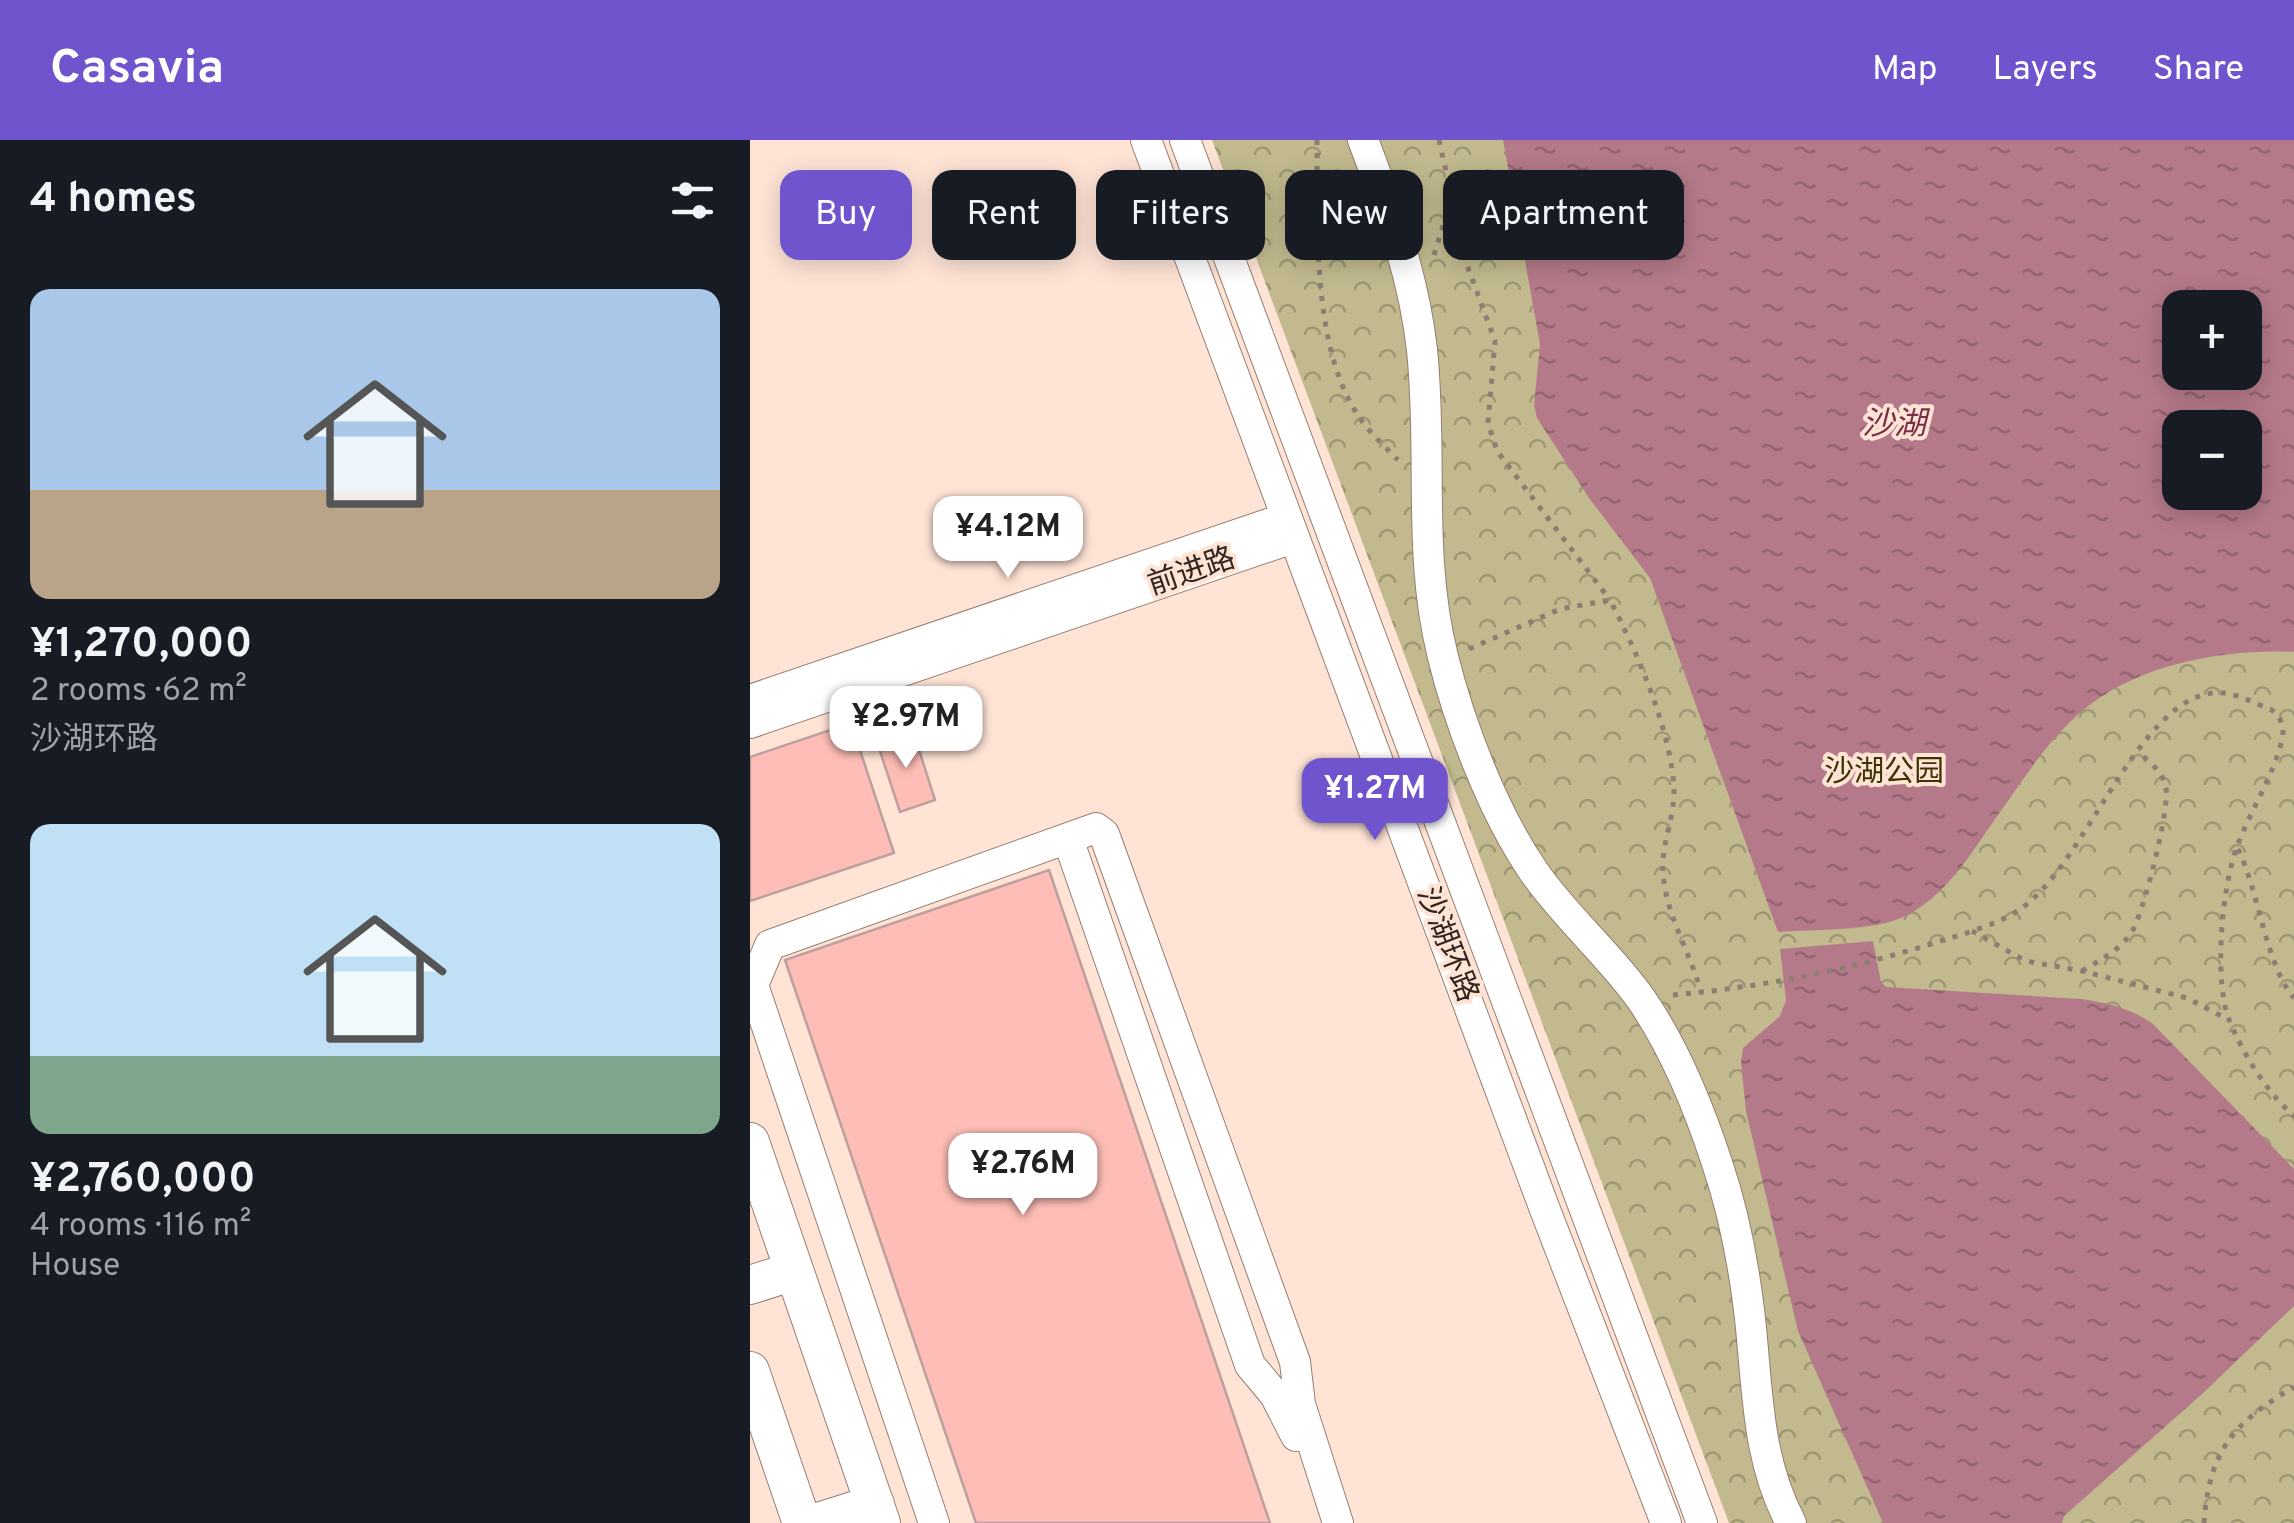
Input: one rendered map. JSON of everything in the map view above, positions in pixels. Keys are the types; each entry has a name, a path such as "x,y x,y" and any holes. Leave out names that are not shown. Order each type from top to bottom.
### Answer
{"main road":[{"path":"750,1142 878,1514 815,1523"},
{"path":"750,1285 794,1270"},
{"path":"750,1371 802,1523"}],"street":[{"name":"沙湖环路","path":"1146,140 1666,1523"},
{"name":"沙湖环路","path":"1185,140 1702,1523"},
{"path":"1363,140 1397,236 1422,349 1429,584 1444,662 1486,776 1532,870 1640,997 1688,1090 1717,1162 1730,1210 1749,1310 1758,1422 1769,1468 1791,1523"},
{"name":"前进路","path":"750,700 1290,528"},
{"name":"前进路","path":"750,722 1290,528"},
{"path":"934,1523 762,1047 753,985 770,944 1096,828 1104,834 1295,1362 1300,1404 1338,1523"},
{"path":"1068,838 1250,1365 1275,1395 1297,1438 1319,1468"},
{"path":"878,1514 923,1489"}],"path":[{"path":"1317,140 1323,304 1339,372 1356,412 1375,437 1428,483"},
{"path":"1439,140 1468,265 1495,340 1490,435 1496,451 1610,600 1631,642 1653,702 1672,769 1674,802 1661,858 1663,881 1701,992"},
{"path":"1444,662 1533,619 1579,604 1610,600"},
{"path":"1640,997 1756,986 1882,960 1999,920 2034,898 2057,872 2138,752 2170,712 2206,694 2227,694 2278,714 2283,728 2280,747 2226,880 2223,981 2228,1020 2256,1068 2294,1116"},
{"path":"2082,971 2114,952 2127,939 2135,928 2147,888 2166,789 2157,768 2138,752"},
{"path":"2237,847 2250,875 2278,972 2294,998"},
{"path":"1972,931 2026,961 2187,998 2228,1020"},
{"path":"2204,1523 2216,1458 2254,1412 2294,1388"}],"green space":[{"name":"沙湖公园","path":"1212,140 2294,140 2294,1523 1729,1523 1257,260 1265,260 1265,170 1223,170"}],"water":[{"name":"沙湖","path":"1503,140 2294,140 2294,652 2242,653 2188,661 2136,678 2091,704 2052,741 1939,892 1900,918 1848,928 1778,932 1650,578 1589,498 1537,418 1534,405 1540,344 1525,260 1684,260 1684,170 1508,170"},
{"path":"1873,941 1881,982 1886,987 2081,999 2118,1007 2143,1018 2294,1169 2294,1306 2201,1395 2064,1516 2062,1523 1883,1523 1798,1331 1746,1111 1743,1048 1780,1016 1786,1000 1780,949"}],"building":[{"path":"851,723 894,853 750,901 750,757"},
{"path":"913,731 935,800 900,812 877,742"},
{"path":"1049,870 1270,1523 976,1523 785,960"}]}
